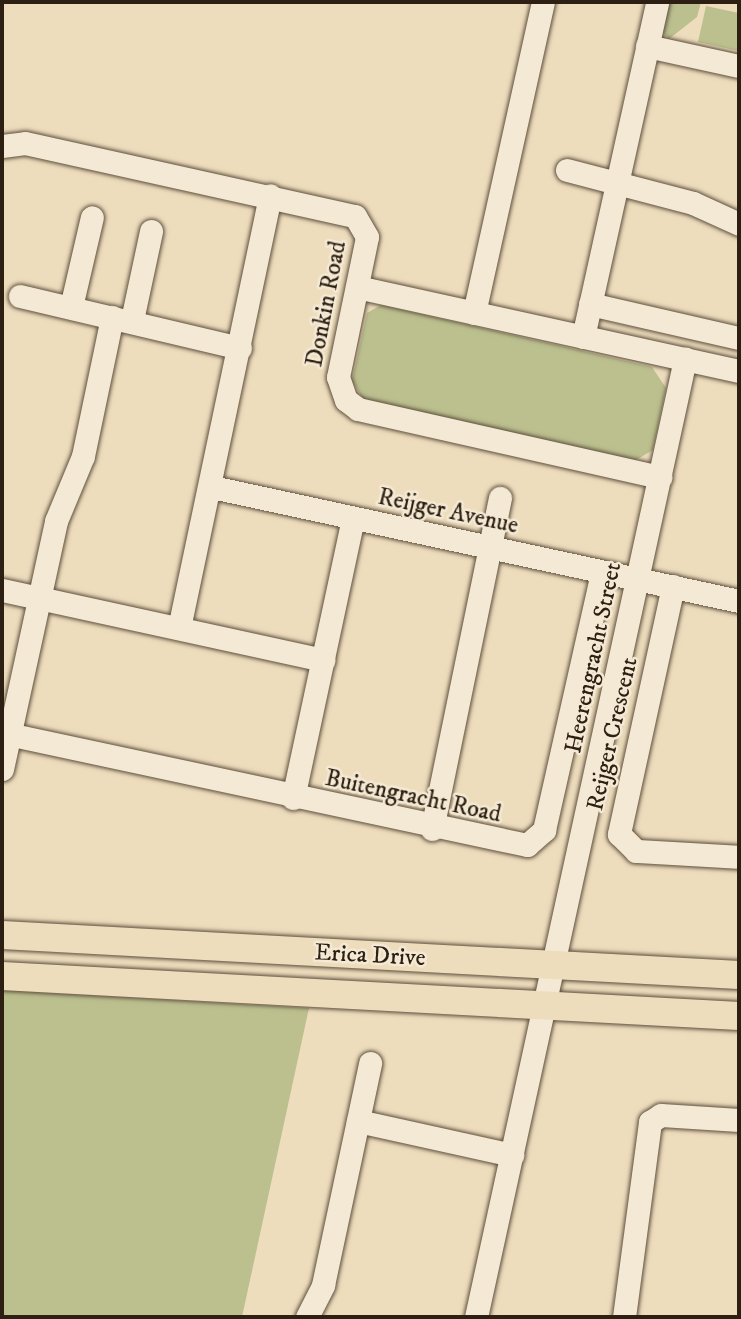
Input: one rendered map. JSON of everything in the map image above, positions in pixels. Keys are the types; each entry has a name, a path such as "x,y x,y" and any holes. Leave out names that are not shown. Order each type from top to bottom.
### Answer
{"main road":[{"name":"Erica Drive","path":"2,935 552,967 739,975"},
{"name":"Erica Drive","path":"2,976 739,1016"}],"street":[{"path":"474,313 543,2"},
{"path":"583,337 657,2"},
{"path":"647,46 739,66"},
{"name":"Donkin Road","path":"2,146 25,143 270,195 362,221 367,237 338,377 351,404 660,477"},
{"path":"567,170 692,203 739,224"},
{"path":"179,628 212,487 270,195"},
{"path":"71,307 92,217"},
{"path":"2,769 56,521 83,456 122,318 151,231"},
{"path":"357,287 739,371"},
{"path":"20,296 240,348"},
{"path":"590,303 739,338"},
{"name":"Heerengracht Street","path":"476,1317 685,359"},
{"name":"Reijger Avenue","path":"212,487 673,586"},
{"path":"432,829 500,498"},
{"path":"293,798 353,518"},
{"name":"Buitengracht Road","path":"8,734 432,829 525,845 541,836 602,572"},
{"path":"673,586 739,601"},
{"name":"Reijger Crescent","path":"673,586 619,834 636,851 739,857"},
{"path":"2,590 323,660"},
{"path":"307,1317 323,1285 370,1063"},
{"path":"624,1317 650,1122 661,1115 739,1120"},
{"path":"358,1121 512,1155"}],"green space":[{"path":"665,2 701,2 697,17 669,39 662,31"},
{"path":"706,6 739,13 739,51 698,42"},
{"path":"381,305 652,367 666,388 653,450 636,460 364,400 352,381 367,313"},
{"path":"2,990 309,1008 242,1317 2,1317"}]}
